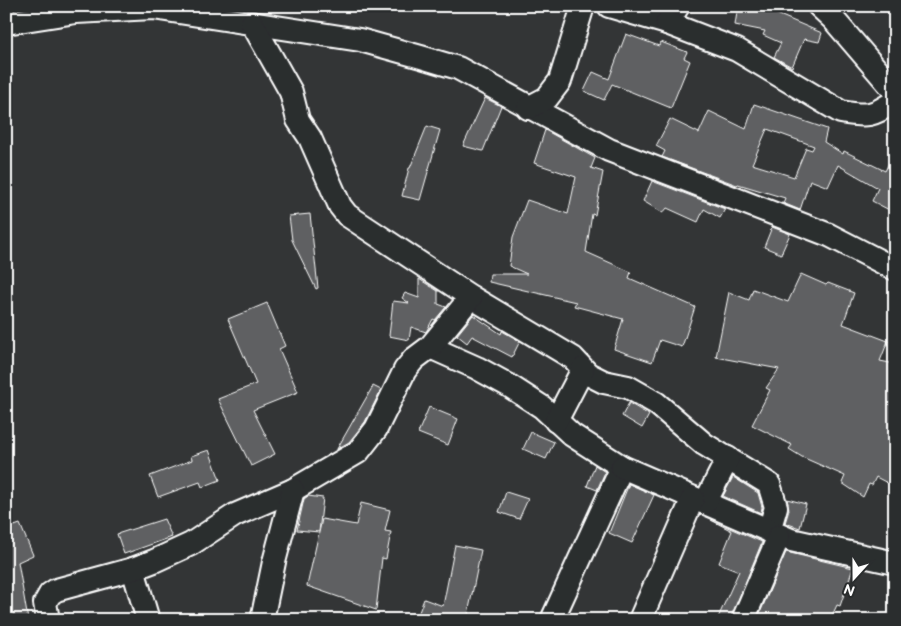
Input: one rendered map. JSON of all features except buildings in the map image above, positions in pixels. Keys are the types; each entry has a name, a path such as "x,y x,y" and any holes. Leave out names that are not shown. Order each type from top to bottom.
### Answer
{"street":[{"path":"528,108 547,98 560,81 584,6"},
{"path":"609,6 672,14 841,112 860,116 875,114 895,101"},
{"path":"819,6 834,20 895,91"},
{"path":"6,23 76,12 153,7 360,40 421,56 458,68 528,108 609,150 829,235 895,269"},
{"path":"252,23 291,92 298,120 310,138 340,206 347,215 471,297 573,358 582,368 604,382 628,387 656,403 704,444 769,484 776,507 774,534 743,620"},
{"path":"48,620 45,603 50,594 56,590 133,569 191,544 235,515 293,490 358,452 376,429 405,370 414,359 430,347 471,297"},
{"path":"430,347 477,368 508,385 542,407 572,435 622,467 774,534 895,563"},
{"path":"556,421 582,368"},
{"path":"640,620 699,501 728,458"},
{"path":"552,620 622,467"},
{"path":"262,620 274,562 293,490"},
{"path":"133,569 148,620"}]}
